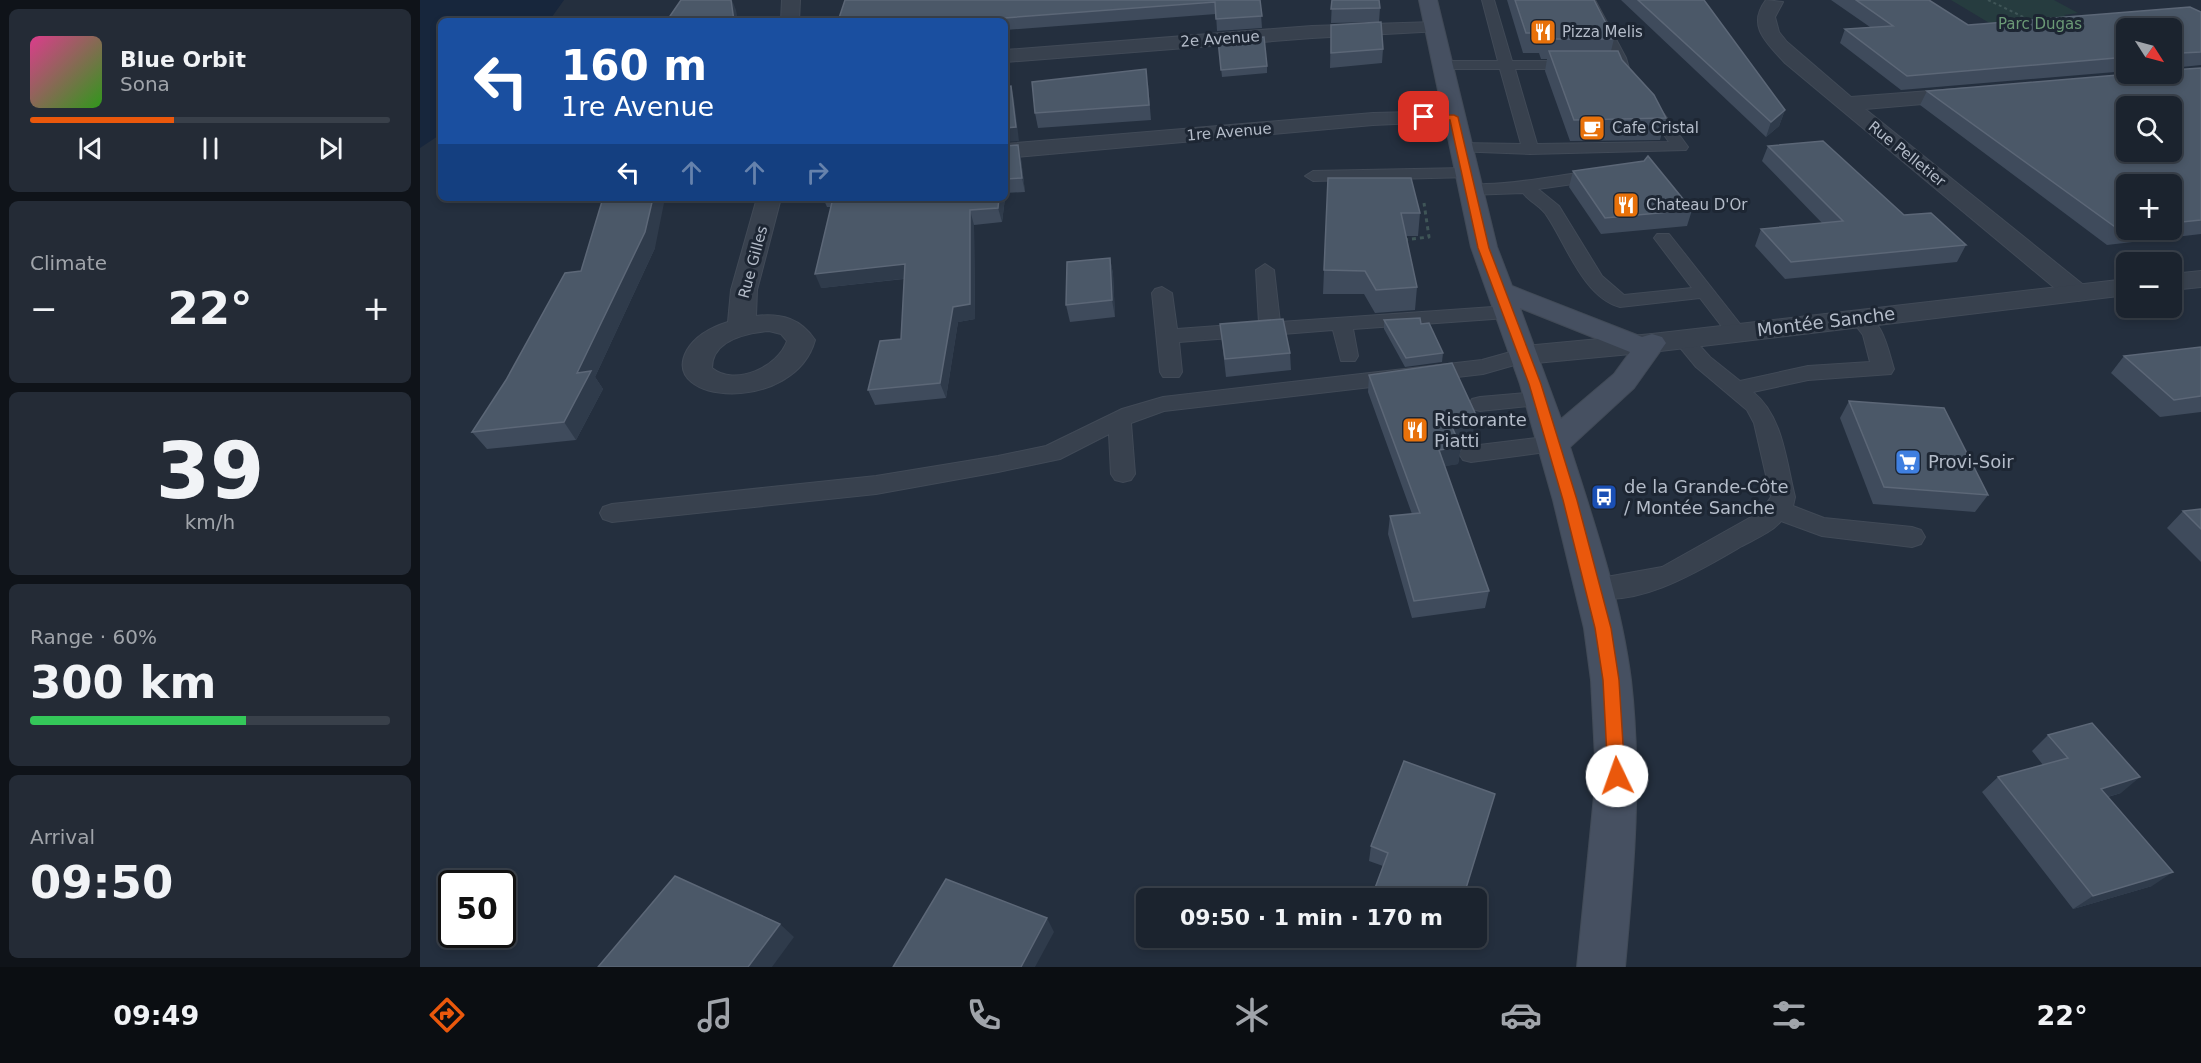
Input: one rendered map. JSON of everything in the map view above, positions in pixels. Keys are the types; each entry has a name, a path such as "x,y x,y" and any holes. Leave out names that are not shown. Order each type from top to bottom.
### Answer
{"main road":[{"path":"1428,0 1467,181 1484,248 1539,399 1603,628 1611,680 1617,776 1609,895 1600,967"},
{"path":"1503,301 1643,344 1624,381 1553,444"}],"street":[{"path":"790,18 791,0"},
{"name":"Rue Pelletier","path":"1774,2 1763,18 1770,32 1792,59 2077,293"},
{"name":"2e Avenue","path":"1008,56 1312,33 1434,27"},
{"path":"1845,104 1985,92"},
{"name":"1re Avenue","path":"1008,151 1373,119 1454,117"},
{"name":"Rue Gilles","path":"742,327 744,290 761,235 768,201"},
{"path":"2182,281 2201,279"},
{"name":"Montée Sanche","path":"1524,355 1643,344 2116,288"}],"lane":[{"path":"1488,0 1530,149"},
{"path":"1442,65 1609,65 1619,58 1590,0"},
{"path":"1460,148 1680,147 1651,106 1624,76 1609,65"},
{"path":"1313,176 1467,181 1528,188 1539,182 1622,172"},
{"path":"1528,188 1539,201 1553,210 1595,280 1620,301 1705,292"},
{"path":"1663,238 1737,333"},
{"path":"1265,270 1270,328"},
{"path":"1162,293 1171,372"},
{"path":"1168,336 1342,323 1503,301"},
{"path":"1736,390 1758,382 1819,371 1883,369 1873,334 1860,318"},
{"path":"1342,323 1348,356"},
{"path":"1593,588 1624,586 1668,576 1769,519 1777,510 1783,497 1765,423 1756,406 1703,362 1683,339"},
{"path":"612,513 876,485 998,464 1052,453 1120,419 1163,404 1483,367 1524,355"},
{"path":"1480,404 1539,399"},
{"path":"1120,419 1123,474"},
{"path":"1471,454 1553,444"},
{"path":"1777,510 1822,527 1911,537"}],"path":[{"path":"1990,1 1998,1"},
{"path":"1990,1 2037,23"},
{"path":"2020,20 2028,20"},
{"path":"1405,248 1403,238 1428,237 1424,199"}],"green space":[{"name":"Parc Dugas","path":"1951,0 2054,0 2078,13 2064,15 2116,43 2116,55 2076,75"}],"water":[{"path":"420,0 564,0 551,18 438,18 438,136 420,148"}],"building":[{"path":"681,0 731,0 734,18 670,18"},
{"path":"845,0 1260,0 1262,16 1216,19 1215,2 1004,18 839,18"},
{"path":"1332,0 1379,0 1380,8 1331,9"},
{"path":"1515,0 1594,0 1614,39 1544,39 1542,33 1526,33"},
{"path":"1638,0 1704,0 1785,110 1771,122"},
{"path":"1856,0 1929,0 1968,25 2190,7 2201,12 2201,52 2182,53 2182,18 2116,18 2116,58 1907,76 1845,29 1893,26"},
{"path":"1381,22 1383,49 1331,53 1331,25"},
{"path":"1264,37 1267,66 1221,70 1218,40"},
{"path":"1549,51 1618,51 1622,60 1654,95 1666,118 1574,120"},
{"path":"2201,68 2201,220 2182,222 2182,174 2116,174 2116,228 1927,91 2116,75 2116,84 2182,84 2182,69"},
{"path":"1146,69 1149,105 1035,113 1032,82"},
{"path":"1008,86 1011,86 1016,127 1008,128"},
{"path":"1823,141 1904,215 1931,213 1966,245 1791,262 1761,229 1843,221 1768,146"},
{"path":"1018,145 1022,178 1008,179 1008,146"},
{"path":"1648,156 1692,210 1605,218 1573,171 1644,161"},
{"path":"1328,178 1411,178 1420,213 1401,213 1417,287 1376,290 1365,271 1324,270"},
{"path":"602,201 652,201 645,232 577,373 591,371 564,422 472,432 506,380 565,273 581,271"},
{"path":"832,201 999,201 998,208 970,210 970,304 953,307 940,383 868,390 880,341 901,339 905,264 815,274"},
{"path":"1110,258 1112,300 1066,305 1067,262"},
{"path":"1420,318 1421,324 1429,323 1443,353 1406,358 1384,320"},
{"path":"1283,319 1290,353 1225,359 1220,324"},
{"path":"2201,347 2201,396 2174,400 2124,356"},
{"path":"1452,363 1476,415 1452,427 1461,447 1439,450 1489,591 1414,601 1390,516 1420,513 1369,375"},
{"path":"1849,401 1944,408 1988,495 1884,487"},
{"path":"2201,509 2201,529 2183,511"},
{"path":"2092,723 2140,777 2101,789 2173,872 2093,896 1998,777 2068,758 2048,735"},
{"path":"1404,761 1495,794 1466,888 1375,888 1388,853 1371,846"},
{"path":"675,876 780,924 748,967 598,967"},
{"path":"946,879 1047,918 1021,967 893,967"}],"place":[{"name":"Pizza Melis","path":"1543,32"},
{"name":"Cafe Cristal","path":"1592,128"},
{"name":"Chateau D'Or","path":"1626,205"},
{"name":"Ristorante Piatti","path":"1415,430"},
{"name":"Provi-Soir","path":"1908,462"},
{"name":"de la Grande-Côte / Montée Sanche","path":"1604,497"}],"route":[{"path":"1424,117 1454,117 1484,248 1535,384 1570,500 1603,628 1611,680 1617,776"}]}
